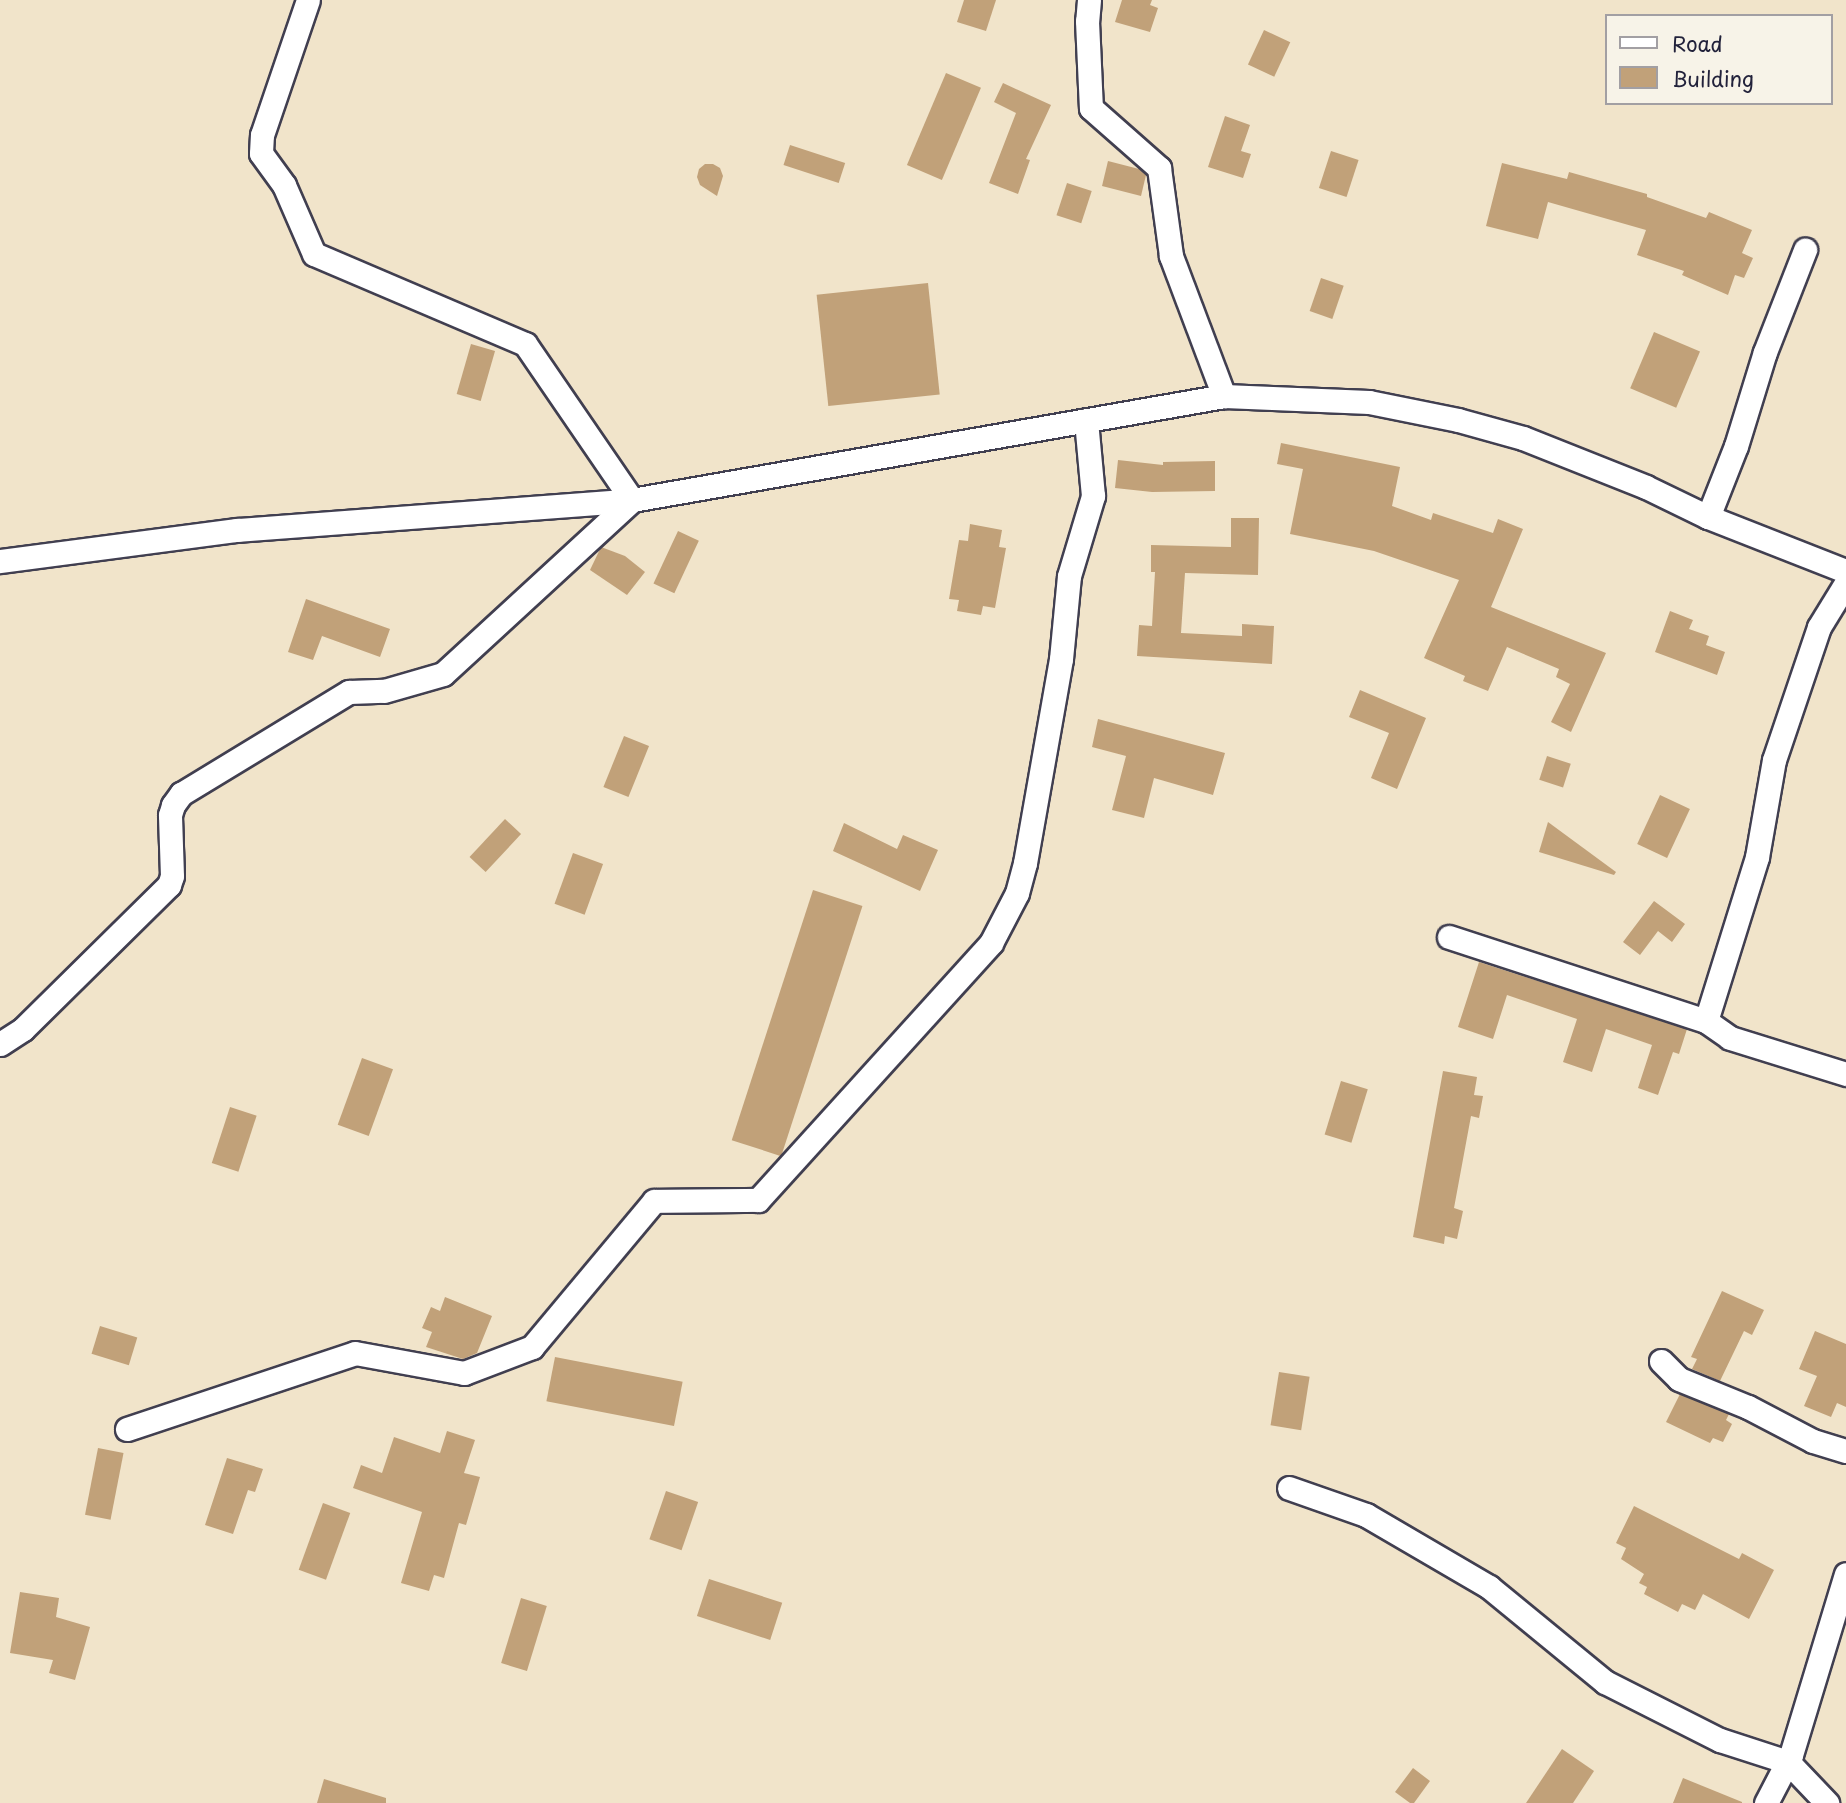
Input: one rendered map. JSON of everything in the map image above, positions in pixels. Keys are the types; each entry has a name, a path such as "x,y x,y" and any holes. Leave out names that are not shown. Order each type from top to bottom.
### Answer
{"street":[{"path":"308,0 262,135 261,153 284,185 314,254 525,344 632,500"},
{"path":"1089,0 1087,21 1091,108 1159,168 1171,256 1224,396"},
{"path":"1708,517 1736,446 1765,352 1805,250"},
{"path":"0,561 237,530 632,500 1224,396 1368,402 1458,420 1535,443 1646,487 1708,517 1846,571"},
{"path":"127,1429 355,1353 464,1373 531,1347 654,1201 758,1200 991,943 1017,893 1026,863 1061,659 1069,576 1093,496 1086,420"},
{"path":"0,1044 23,1029 169,885 172,876 170,815 181,794 349,692 384,691 443,674 632,500"},
{"path":"1706,1021 1757,857 1774,760 1819,627 1846,583"},
{"path":"1449,937 1706,1021 1730,1038 1846,1074"},
{"path":"1661,1361 1679,1379 1748,1407 1813,1441 1846,1451"},
{"path":"1289,1488 1366,1516 1489,1587 1605,1682 1720,1740 1788,1762 1827,1803"},
{"path":"1766,1803 1788,1762 1846,1574"}],"building":[{"path":"964,0 996,0 986,31 957,22"},
{"path":"1122,0 1152,0 1150,5 1158,8 1150,32 1115,22"},
{"path":"1264,30 1290,42 1274,77 1248,64"},
{"path":"946,73 981,88 942,180 907,165"},
{"path":"1003,83 1051,105 1026,159 1030,160 1018,194 989,183 1016,113 994,102"},
{"path":"1225,116 1250,125 1241,151 1251,154 1243,178 1208,167"},
{"path":"790,145 845,163 839,183 784,165"},
{"path":"1331,151 1359,160 1347,197 1319,188"},
{"path":"1108,161 1139,169 1146,175 1141,196 1102,186"},
{"path":"1502,163 1567,179 1569,172 1647,194 1647,197 1706,218 1709,212 1752,230 1742,253 1753,258 1744,278 1735,275 1728,295 1682,275 1684,271 1637,255 1646,230 1548,202 1538,239 1486,226"},
{"path":"705,164 720,168 723,176 717,196 700,185 697,177 699,169"},
{"path":"1067,183 1092,191 1081,223 1056,215"},
{"path":"1321,278 1344,286 1332,319 1310,311"},
{"path":"928,283 940,394 828,406 817,295"},
{"path":"1654,332 1700,352 1676,408 1630,388"},
{"path":"471,344 495,351 481,401 457,394"},
{"path":"1281,443 1400,467 1392,506 1431,520 1433,513 1493,533 1498,519 1523,529 1491,607 1606,653 1571,732 1551,722 1570,684 1556,677 1559,669 1507,647 1488,691 1463,681 1465,676 1424,658 1459,580 1374,551 1290,534 1303,469 1277,464"},
{"path":"1118,460 1163,465 1163,462 1215,461 1215,491 1152,492 1115,488"},
{"path":"1231,518 1259,518 1258,575 1185,573 1181,633 1242,636 1242,624 1274,626 1272,664 1137,656 1139,625 1152,626 1155,572 1151,572 1151,545 1231,547"},
{"path":"970,524 1002,530 999,547 1006,548 995,608 983,606 981,615 957,611 959,600 949,599 959,540 968,541"},
{"path":"678,531 699,541 674,593 653,584"},
{"path":"601,547 625,556 645,572 627,595 590,570"},
{"path":"306,599 390,629 380,657 322,636 313,660 288,652"},
{"path":"1670,611 1693,620 1689,629 1709,636 1706,645 1725,652 1717,675 1655,652"},
{"path":"1360,690 1426,718 1397,789 1371,778 1389,733 1349,717"},
{"path":"1098,719 1225,753 1213,795 1154,778 1144,818 1112,810 1126,756 1092,747"},
{"path":"624,736 649,746 628,797 603,787"},
{"path":"1547,756 1571,764 1563,788 1539,780"},
{"path":"1660,795 1690,809 1667,858 1637,844"},
{"path":"505,819 521,834 486,872 470,857"},
{"path":"1548,822 1616,872 1614,875 1539,852"},
{"path":"844,823 897,849 903,835 938,850 920,891 833,851"},
{"path":"573,853 603,864 585,915 555,904"},
{"path":"813,890 862,906 781,1156 732,1140"},
{"path":"1654,901 1685,924 1672,942 1658,931 1640,955 1623,942"},
{"path":"1479,962 1687,1029 1679,1054 1673,1052 1658,1095 1638,1088 1652,1045 1606,1029 1592,1072 1563,1062 1577,1019 1507,995 1493,1039 1458,1027"},
{"path":"362,1058 393,1069 369,1136 338,1125"},
{"path":"1443,1071 1477,1077 1474,1095 1483,1096 1479,1118 1471,1116 1454,1208 1463,1211 1457,1239 1445,1236 1444,1244 1413,1237"},
{"path":"1341,1081 1368,1089 1351,1143 1325,1135"},
{"path":"230,1107 257,1116 238,1172 212,1163"},
{"path":"1722,1291 1764,1310 1752,1335 1744,1331 1720,1381 1692,1369 1697,1359 1691,1357"},
{"path":"445,1297 492,1316 477,1353 463,1359 426,1347 432,1332 422,1328 431,1307 440,1311"},
{"path":"100,1326 137,1337 129,1365 92,1354"},
{"path":"1815,1331 1846,1344 1846,1407 1837,1403 1831,1417 1804,1406 1817,1376 1799,1369"},
{"path":"555,1357 683,1382 674,1426 546,1401"},
{"path":"1279,1372 1310,1377 1301,1430 1271,1425"},
{"path":"1680,1394 1729,1414 1726,1420 1732,1424 1723,1442 1713,1438 1710,1443 1666,1422"},
{"path":"447,1431 475,1440 464,1473 480,1477 466,1525 459,1523 444,1578 434,1575 429,1591 401,1583 422,1512 353,1488 361,1465 382,1473 394,1437 440,1453"},
{"path":"98,1448 124,1453 111,1520 85,1515"},
{"path":"227,1458 263,1469 255,1492 248,1490 233,1534 205,1525"},
{"path":"666,1491 698,1502 682,1550 649,1539"},
{"path":"323,1503 350,1513 326,1580 299,1570"},
{"path":"1634,1506 1739,1559 1742,1553 1774,1570 1749,1619 1703,1594 1695,1610 1682,1604 1678,1612 1644,1594 1647,1587 1639,1583 1644,1574 1621,1559 1626,1548 1616,1543"},
{"path":"709,1579 782,1603 770,1640 697,1616"},
{"path":"20,1592 59,1598 56,1617 90,1627 75,1680 49,1673 53,1660 10,1653"},
{"path":"521,1598 547,1606 527,1671 501,1663"},
{"path":"1562,1749 1594,1771 1573,1803 1526,1803"},
{"path":"1413,1768 1430,1781 1414,1803 1410,1803 1395,1792"},
{"path":"1683,1778 1742,1802 1742,1803 1673,1803"},
{"path":"324,1779 386,1798 386,1803 317,1803"}]}
